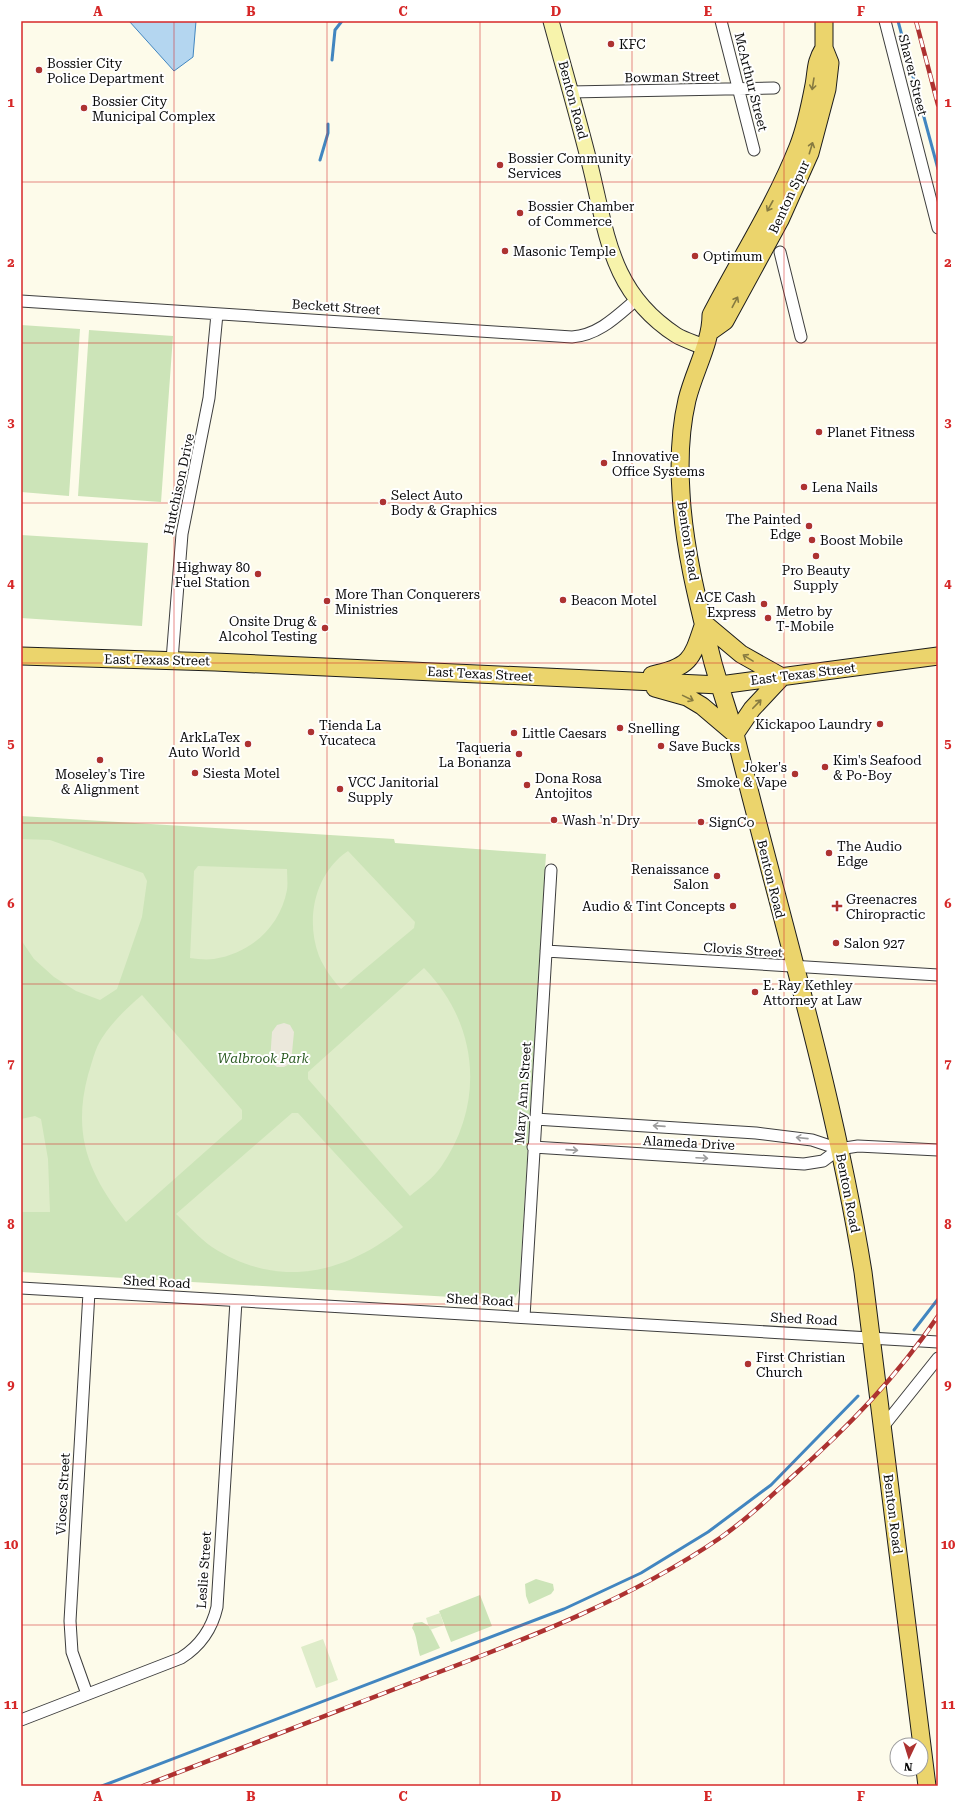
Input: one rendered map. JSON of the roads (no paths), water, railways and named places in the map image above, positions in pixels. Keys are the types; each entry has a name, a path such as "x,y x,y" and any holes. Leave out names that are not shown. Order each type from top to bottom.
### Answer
{"main road":[{"name":"Benton Road","path":"551,21 612,255 624,280 637,299 658,322 678,336 704,347 687,400 679,457 681,495 688,558 720,684 735,734 839,1149 859,1250 926,1786"},
{"name":"Benton Spur","path":"704,347 711,331 725,321 780,220 810,153 827,89 830,63 824,33"},
{"path":"704,623 741,654 782,677 752,709 735,734 702,706 687,696 624,680 666,672 683,665 690,659 695,650 704,623"},
{"name":"East Texas Street","path":"21,656 172,660 720,684 938,656"}],"street":[{"name":"McArthur Street","path":"721,21 754,150"},
{"name":"Shaver Street","path":"885,21 938,228"},
{"name":"Bowman Street","path":"570,92 774,88"},
{"path":"780,252 801,337"},
{"name":"Beckett Street","path":"21,301 572,336 584,335 598,330 637,299"},
{"name":"Hutchison Drive","path":"172,660 182,534 209,398 217,314"},
{"name":"Mary Ann Street","path":"524,1317 533,1147 551,870"},
{"name":"Clovis Street","path":"546,951 938,976"},
{"name":"Alameda Drive","path":"535,1119 756,1133 812,1140 839,1149 868,1146 938,1150"},
{"name":"Alameda Drive","path":"533,1147 804,1164 823,1161 839,1149"},
{"name":"Shed Road","path":"21,1288 938,1342"},
{"name":"Viosca Street","path":"87,1694 72,1652 70,1621 89,1292"},
{"name":"Leslie Street","path":"21,1720 171,1662 184,1655 202,1640 215,1616 217,1607 236,1301"},
{"path":"882,1428 938,1358"}],"water":[{"path":"129,21 196,21 193,57 174,71"}],"waterway":[{"path":"332,60 335,30 342,21"},
{"path":"898,21 938,169"},
{"path":"320,160 328,133 328,124"},
{"path":"914,1330 938,1299"},
{"path":"102,1786 564,1609 641,1573 708,1532 771,1485 858,1396"}],"railway":[{"path":"916,21 938,105"},
{"path":"143,1786 464,1663 540,1632 614,1599 686,1560 730,1531 748,1516 775,1493 852,1421 906,1360 938,1316"}],"place":[{"name":"KFC","path":"611,44"},
{"name":"Bossier City Police Department","path":"39,70"},
{"name":"Bossier City Municipal Complex","path":"84,108"},
{"name":"Bossier Community Services","path":"500,165"},
{"name":"Bossier Chamber of Commerce","path":"520,213"},
{"name":"Masonic Temple","path":"505,251"},
{"name":"Optimum","path":"695,256"},
{"name":"Planet Fitness","path":"819,432"},
{"name":"Innovative Office Systems","path":"604,463"},
{"name":"Lena Nails","path":"804,487"},
{"name":"Select Auto Body & Graphics","path":"383,502"},
{"name":"The Painted Edge","path":"809,526"},
{"name":"Boost Mobile","path":"812,540"},
{"name":"Pro Beauty Supply","path":"816,556"},
{"name":"Highway 80 Fuel Station","path":"258,574"},
{"name":"Beacon Motel","path":"563,600"},
{"name":"More Than Conquerers Ministries","path":"327,601"},
{"name":"ACE Cash Express","path":"764,604"},
{"name":"Metro by T-Mobile","path":"768,618"},
{"name":"Onsite Drug & Alcohol Testing","path":"325,628"},
{"name":"Kickapoo Laundry","path":"880,724"},
{"name":"Snelling","path":"620,728"},
{"name":"Tienda La Yucateca","path":"311,732"},
{"name":"Little Caesars","path":"514,733"},
{"name":"ArkLaTex Auto World","path":"248,744"},
{"name":"Save Bucks","path":"661,746"},
{"name":"Taqueria La Bonanza","path":"519,754"},
{"name":"Moseley's Tire & Alignment","path":"100,760"},
{"name":"Kim's Seafood & Po-Boy","path":"825,767"},
{"name":"Siesta Motel","path":"195,773"},
{"name":"Joker's Smoke & Vape","path":"795,774"},
{"name":"Dona Rosa Antojitos","path":"527,785"},
{"name":"VCC Janitorial Supply","path":"340,789"},
{"name":"Wash 'n' Dry","path":"554,820"},
{"name":"SignCo","path":"701,822"},
{"name":"The Audio Edge","path":"829,853"},
{"name":"Renaissance Salon","path":"717,876"},
{"name":"Audio & Tint Concepts","path":"733,906"},
{"name":"Greenacres Chiropractic","path":"837,906"},
{"name":"Salon 927","path":"836,943"},
{"name":"E. Ray Kethley Attorney at Law","path":"755,992"},
{"name":"First Christian Church","path":"748,1364"}],"park label":[{"name":"Walbrook Park","path":"263,1058"}]}
